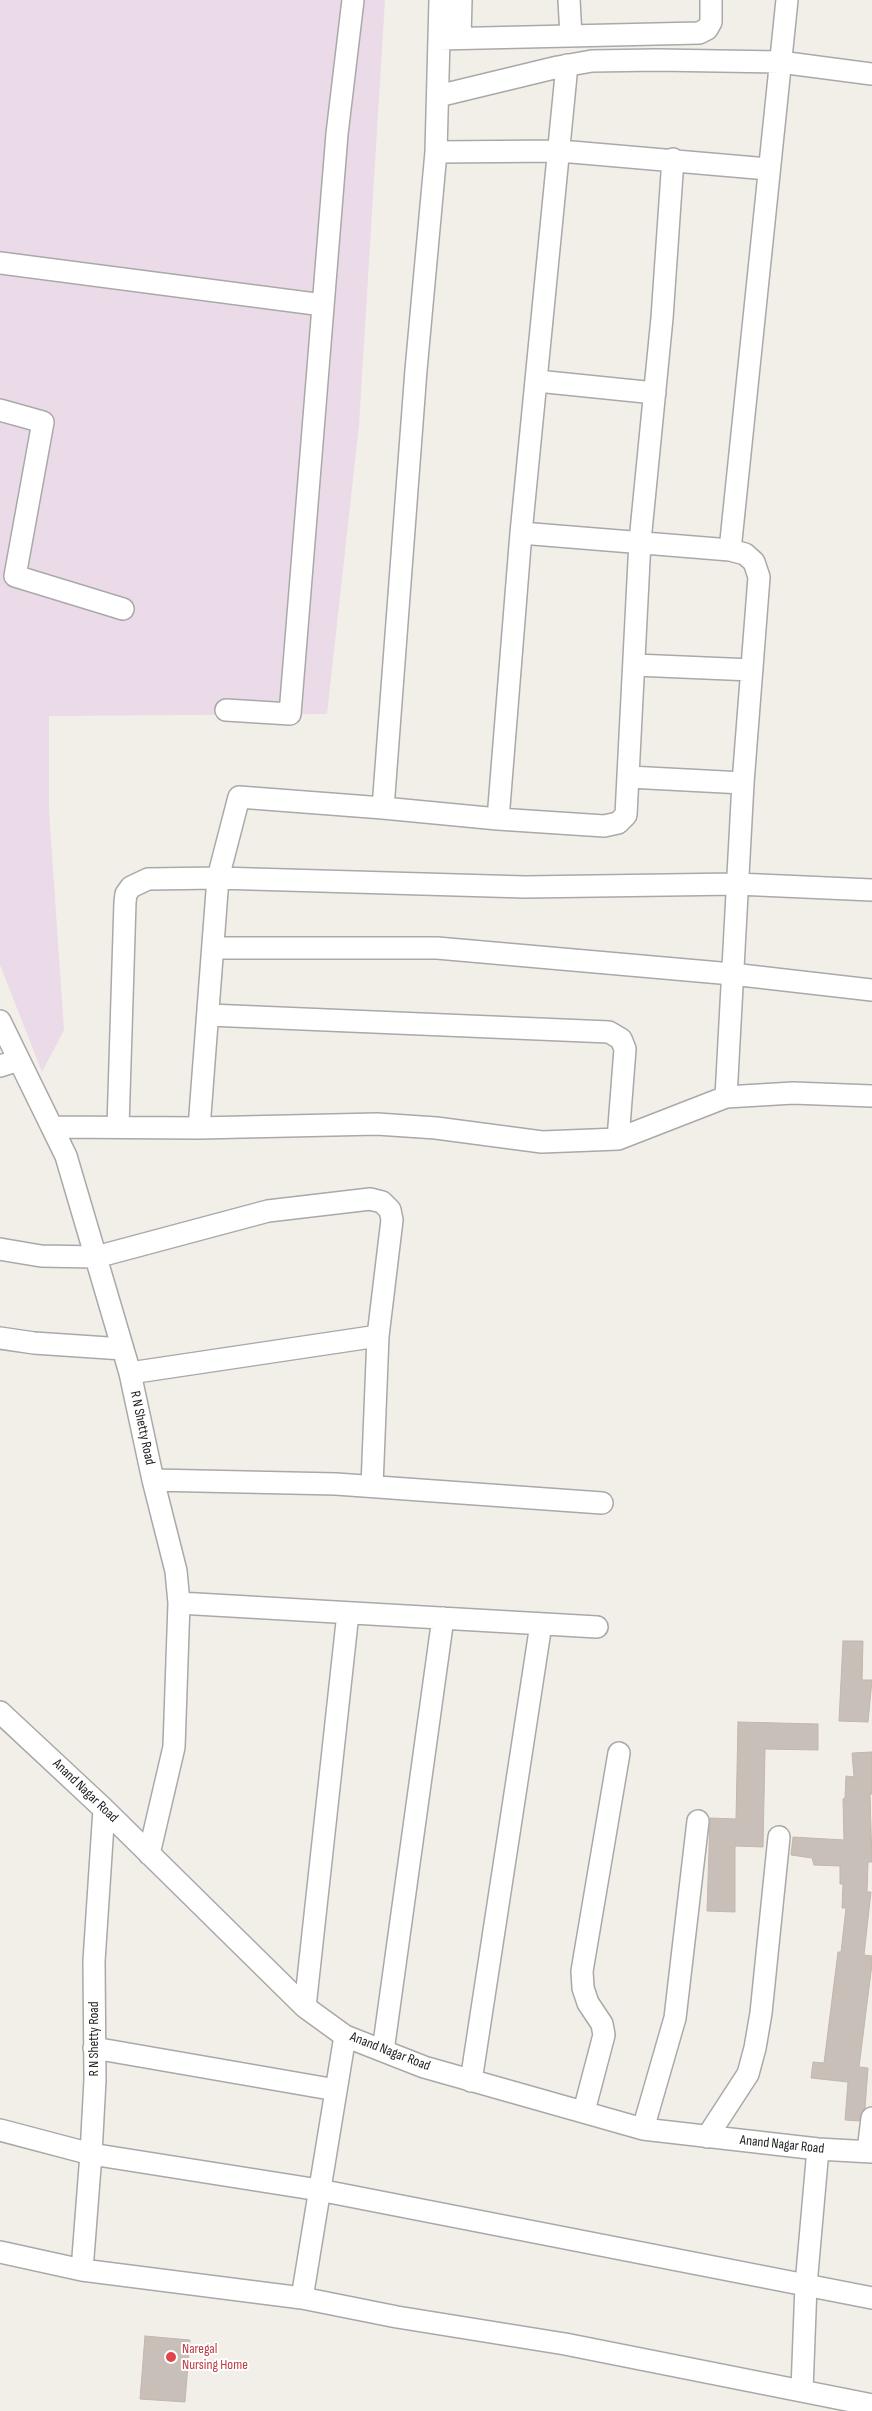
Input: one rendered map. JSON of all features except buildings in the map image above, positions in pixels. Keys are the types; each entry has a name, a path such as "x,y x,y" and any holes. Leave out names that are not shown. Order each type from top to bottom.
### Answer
{"street":[{"path":"226,710 290,714 337,134 353,0"},
{"path":"440,0 450,39"},
{"path":"383,808 416,370 436,152 438,96 450,39 461,0"},
{"path":"569,0 571,36"},
{"path":"450,39 698,33 707,29 711,22 711,0"},
{"path":"730,550 768,169 788,0"},
{"path":"438,96 567,65 592,61 780,62 872,74"},
{"path":"498,819 521,533 567,65"},
{"path":"436,152 560,151 673,159 768,169"},
{"path":"199,1128 218,878 240,797 604,826 618,823 626,815 636,664 640,541 655,393 673,159"},
{"path":"0,263 323,305"},
{"path":"537,381 655,393"},
{"path":"0,410 43,422 15,576 123,609"},
{"path":"521,533 640,541 730,550 746,554 754,562 759,577 743,783 726,1097"},
{"path":"636,664 752,670"},
{"path":"629,777 743,783"},
{"path":"118,1128 126,894 138,882 148,879 218,878 525,886 737,884 872,890"},
{"path":"214,948 437,948 732,974 872,990"},
{"path":"209,1014 608,1032 621,1038 625,1049 618,1139"},
{"name":"R N Shetty Road","path":"0,1021 10,1063 52,1127 66,1156 130,1373 153,1480 176,1571 179,1604 174,1747 149,1854"},
{"path":"52,1127 199,1128 376,1124 436,1128 542,1142 618,1139 726,1097 792,1093 872,1096"},
{"path":"0,1249 41,1256 96,1257 268,1211 370,1199 382,1202 390,1210 392,1220 378,1336 372,1486"},
{"path":"130,1373 378,1336"},
{"path":"0,1338 34,1344 123,1349"},
{"path":"153,1480 372,1486 602,1503"},
{"path":"179,1604 597,1627"},
{"path":"305,2007 348,1613"},
{"path":"383,2051 443,1618"},
{"path":"471,2081 541,1624"},
{"name":"Anand Nagar Road","path":"0,1712 104,1808 305,2007 346,2036 424,2067 643,2129 818,2150 870,2151 872,2118"},
{"path":"584,2111 604,2035 602,2024 588,2003 583,1988 582,1971 619,1753"},
{"name":"R N Shetty Road","path":"82,2270 91,2154 94,1961 104,1808"},
{"path":"643,2129 675,2018 698,1822"},
{"path":"707,2137 748,2074 755,2048 761,2013 779,1838"},
{"path":"302,2298 346,2036"},
{"path":"94,2048 336,2090"},
{"path":"0,2130 91,2154 319,2190 872,2298"},
{"path":"802,2390 806,2285 818,2150"},
{"path":"0,2252 82,2270 302,2298 396,2317 565,2344 872,2405"}],"shaded area":[{"path":"0,0 385,0 359,425 327,714 49,716 49,810 64,1030 42,1072 0,965"}],"place":[{"name":"Naregal Nursing Home","path":"171,2357"}]}
